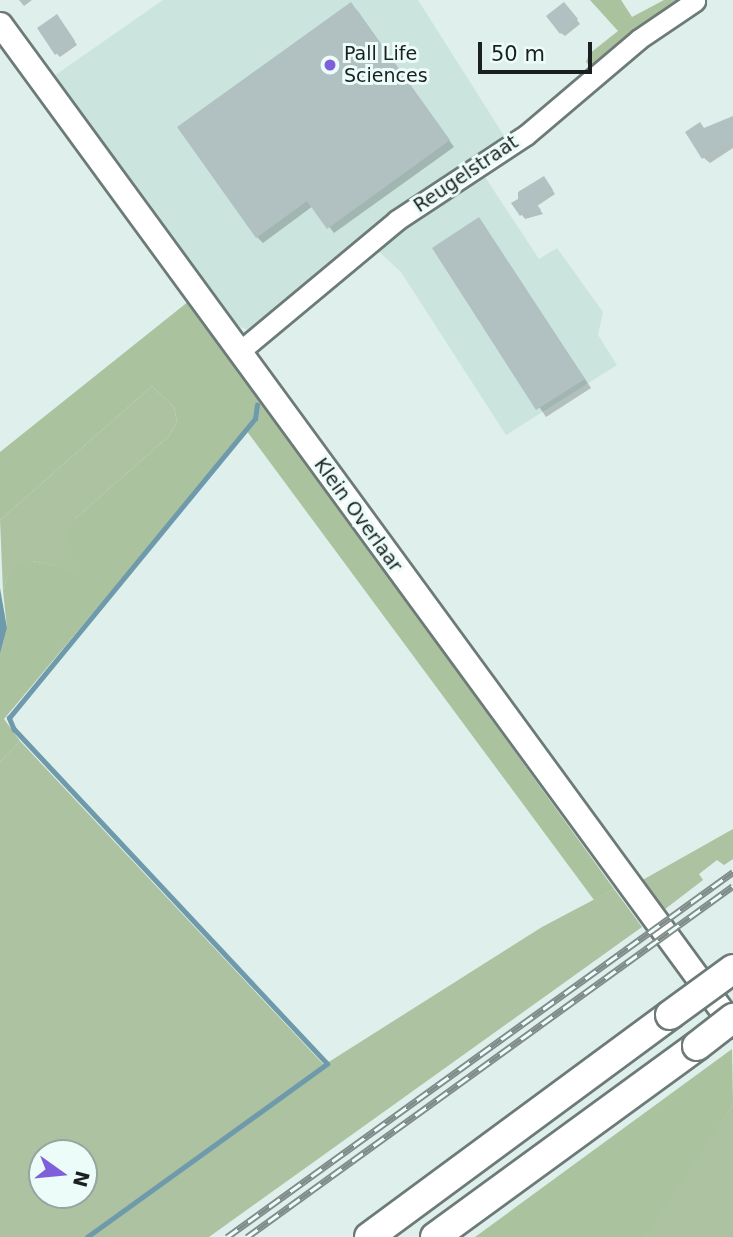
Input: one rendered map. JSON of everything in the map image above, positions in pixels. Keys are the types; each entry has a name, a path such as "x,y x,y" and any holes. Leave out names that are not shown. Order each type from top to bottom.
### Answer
{"highway":[{"path":"369,1237 733,969"},
{"path":"435,1237 697,1046 725,1012"}],"main road":[{"name":"Klein Overlaar","path":"0,24 733,1026"}],"street":[{"name":"Reugelstraat","path":"240,351 397,220 526,135 639,39 695,1"}],"shaded area":[{"path":"163,0 418,0 508,142 260,324 249,330 237,326 54,76"},
{"path":"481,171 539,259 557,248 603,312 598,335 617,365 506,435 401,272 374,247"}],"green space":[{"path":"590,0 621,0 632,17 664,0 686,0 592,68 586,62 589,54 618,31"},
{"path":"189,301 614,889 594,900 246,430 4,719 20,741 0,762 0,654 7,628 3,591 7,578 18,564 33,561 79,571 64,553 75,519 169,436 177,422 174,407 152,386 0,520 0,452"},
{"path":"152,386 174,407 177,422 169,436 75,519 81,572 33,561 7,578 3,591 0,520"},
{"path":"20,741 324,1065 542,927 614,889 642,927 209,1237 0,1237 0,762"},
{"path":"733,829 733,859 724,865 717,860 699,874 703,880 660,913 639,882"},
{"path":"732,1049 733,1105 644,1237 475,1237"},
{"path":"733,1105 733,1237 644,1237 660,1209"}],"water":[{"path":"0,588 7,628 0,654"}],"building":[{"name":"Pall Life Sciences","path":"351,2 450,140 327,229 307,201 256,238 177,127"},
{"path":"564,2 578,19 560,34 546,16"},
{"path":"57,14 75,41 55,55 37,28"},
{"path":"733,116 733,139 702,159 685,132 700,122 704,128"},
{"path":"544,176 553,190 535,202 541,210 530,217 526,212 520,216 511,203 518,199 518,192"},
{"path":"479,217 585,379 536,410 432,248"}],"waterway":[{"path":"87,1237 327,1064 14,730 9,718 255,419 257,405"}],"railway":[{"path":"227,1237 733,872"},
{"path":"247,1237 733,886"}],"place":[{"name":"Pall Life Sciences","path":"330,65"}]}
